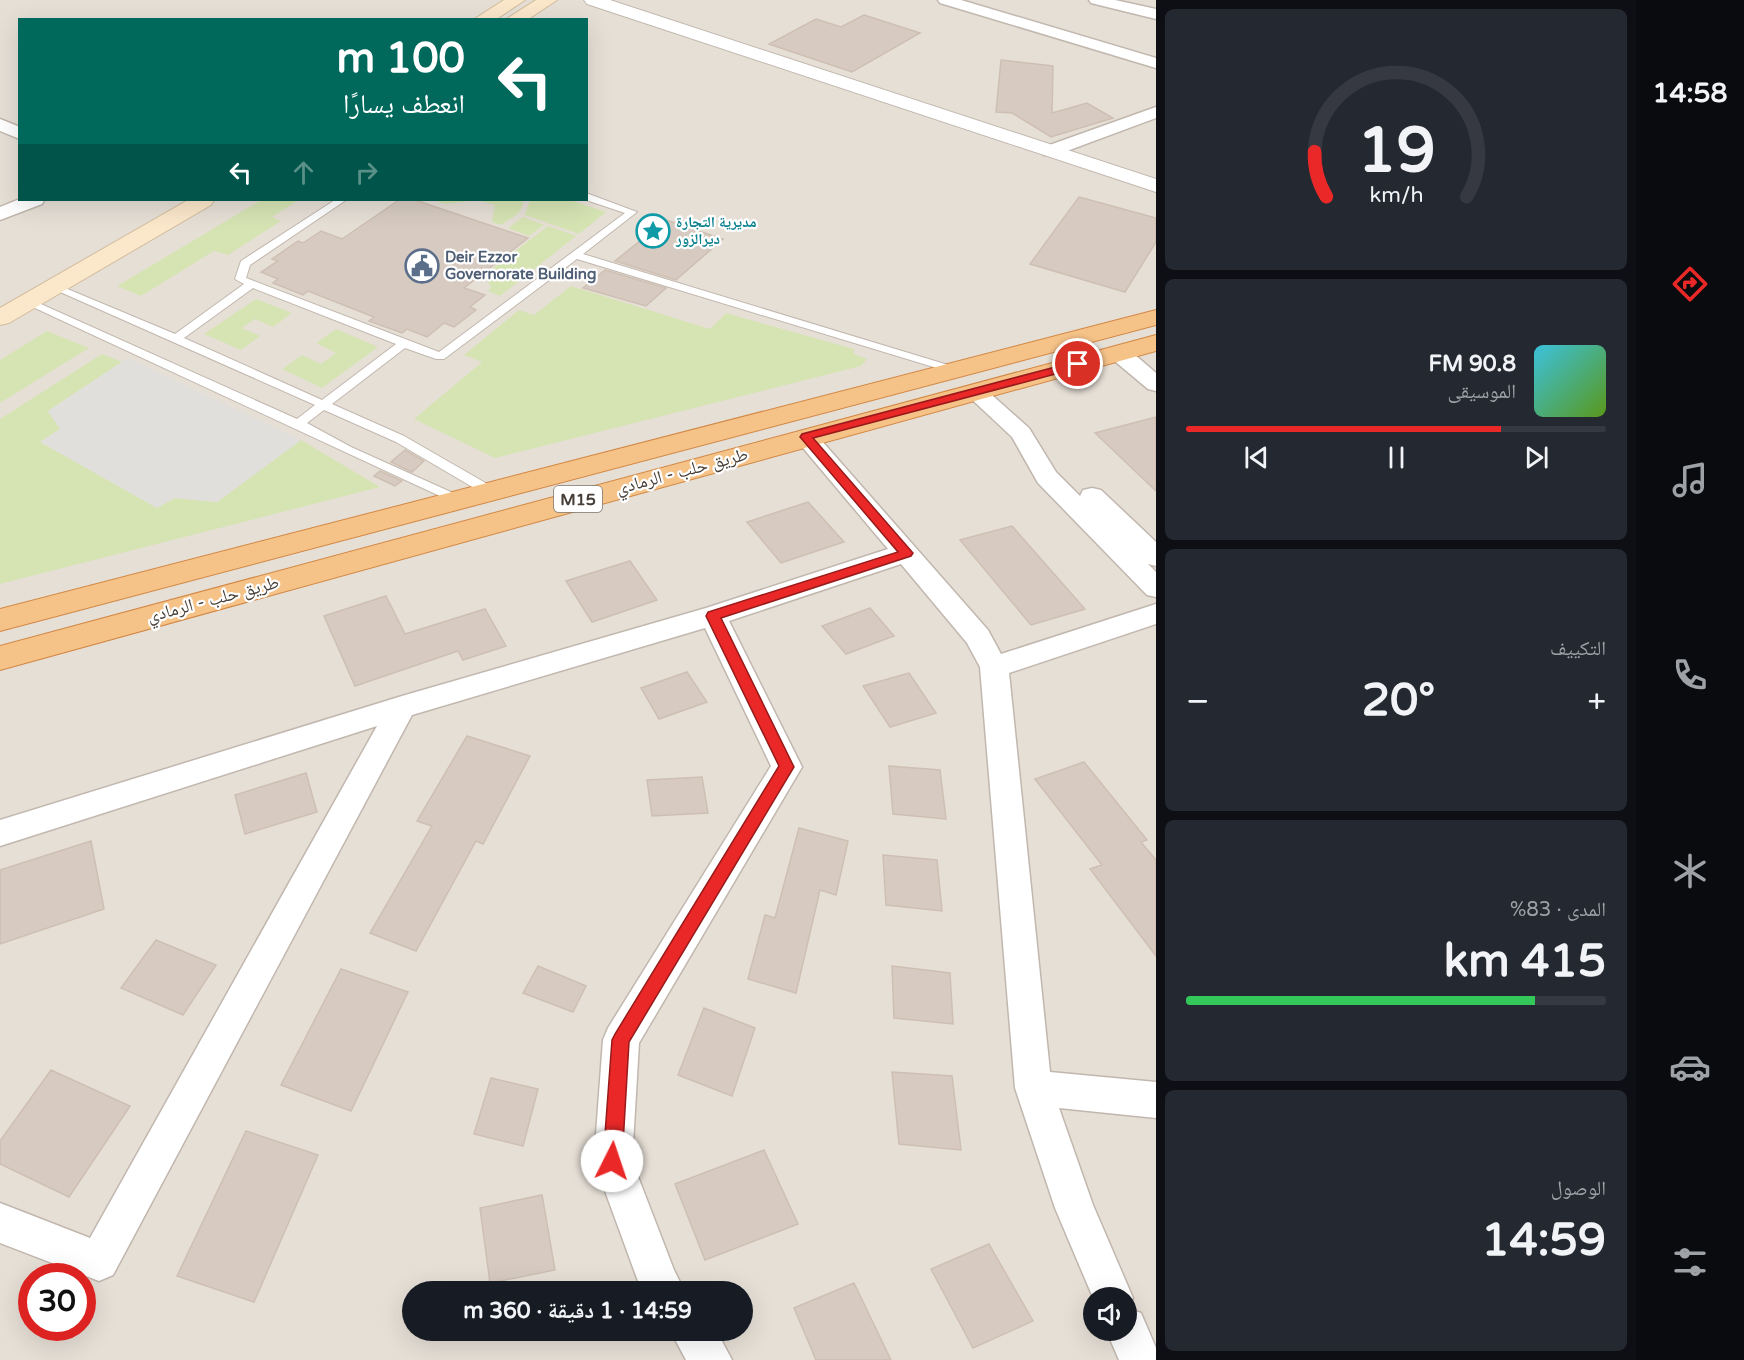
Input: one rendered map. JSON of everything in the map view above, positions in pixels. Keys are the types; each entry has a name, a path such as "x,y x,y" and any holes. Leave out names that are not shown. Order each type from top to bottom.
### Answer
{"highway":[{"name":"طريق حلب - الرمادي","path":"0,620 1156,317"},
{"name":"طريق حلب - الرمادي","path":"0,657 1156,343"}],"main road":[{"path":"485,18 516,0"},
{"path":"517,18 548,0"},
{"path":"0,293 163,201"},
{"path":"0,318 201,201"}],"street":[{"path":"593,0 1156,186"},
{"path":"945,0 1156,63"},
{"path":"996,15 1010,0"},
{"path":"1096,0 1156,14"},
{"path":"1050,151 1156,112"},
{"path":"0,124 18,133"},
{"path":"0,214 32,201"},
{"path":"1119,353 1156,384"},
{"path":"976,393 1060,466 1156,557"},
{"path":"1020,433 1047,477 1156,588"},
{"path":"806,437 978,637 994,667 1033,1088 1075,1208 1108,1287"},
{"path":"0,833 402,707 713,616 906,553"},
{"path":"994,667 1156,614"},
{"path":"658,1281 612,1161 621,1040 787,767 713,616"},
{"path":"0,1223 99,1261 402,707"},
{"path":"1033,1088 1156,1100"},
{"path":"698,1341 711,1360"},
{"path":"1132,1341 1140,1360"}],"lane":[{"path":"339,201 245,263 240,279 440,357 632,212 588,197"},
{"path":"576,255 954,370"},
{"path":"176,338 252,284"},
{"path":"54,286 400,439 491,492"},
{"path":"28,302 298,424 347,450 457,500"},
{"path":"298,424 404,343"}],"shaded area":[{"path":"0,0 1156,0 1156,1360 0,1360"},
{"path":"128,358 301,440 217,502 175,498 157,508 40,442 60,429 48,411"}],"green space":[{"path":"259,201 297,201 272,217 281,221 228,255 214,251 141,296 117,286"},
{"path":"436,201 470,201 445,204"},
{"path":"481,201 523,201 519,212 501,225 492,222 495,205"},
{"path":"530,201 573,201 606,212 579,234 525,215"},
{"path":"523,217 544,225 529,236 508,228"},
{"path":"548,226 576,236 500,296 488,291 491,287 484,275"},
{"path":"571,286 710,329 726,313 854,349 854,354 867,359 861,366 495,458 414,419 482,362 464,355 519,310 534,315"},
{"path":"256,299 292,313 273,327 255,319 242,328 260,336 241,350 204,334"},
{"path":"336,329 378,347 322,388 282,369 302,355 321,364 336,353 316,343"},
{"path":"47,331 89,348 0,403 0,360"},
{"path":"102,354 122,362 48,411 60,429 41,442 175,498 217,502 301,440 380,487 0,584 0,419"}],"building":[{"path":"864,15 920,33 852,72 769,44 816,19 841,27"},
{"path":"1001,60 1053,66 1052,113 1087,103 1113,118 1051,137 1012,113 996,112"},
{"path":"1079,197 1156,218 1156,242 1125,292 1030,264"},
{"name":"Deir Ezzor Governorate Building","path":"398,201 418,201 528,238 464,288 485,295 470,307 476,310 454,327 444,323 427,337 407,329 402,333 369,321 374,317 308,291 303,295 273,283 278,279 261,272 278,261 272,259 298,241 303,243 321,231 342,239"},
{"path":"666,220 723,239 676,280 615,261"},
{"path":"605,270 666,288 646,306 583,288"},
{"path":"1156,417 1156,491 1095,433"},
{"path":"405,450 424,461 412,472 391,462"},
{"path":"380,471 402,481 395,486 374,476"},
{"path":"808,502 844,542 781,563 747,522"},
{"path":"1012,526 1085,609 1031,625 960,540"},
{"path":"630,561 657,600 592,622 566,581"},
{"path":"386,596 405,634 485,609 506,646 463,660 458,651 355,686 324,616"},
{"path":"870,608 894,636 846,654 822,626"},
{"path":"687,672 707,702 659,719 641,688"},
{"path":"909,673 936,713 890,727 863,686"},
{"path":"467,736 530,756 483,844 476,841 416,951 370,933 432,826 417,821"},
{"path":"1084,762 1147,840 1141,842 1156,860 1156,956 1090,869 1102,865 1035,779"},
{"path":"889,766 940,770 946,819 893,814"},
{"path":"306,773 317,812 245,834 235,795"},
{"path":"702,777 708,813 652,816 647,780"},
{"path":"799,828 848,841 836,895 820,890 796,993 748,979 765,915 775,918"},
{"path":"91,841 104,909 0,944 0,870"},
{"path":"883,855 937,860 942,911 886,905"},
{"path":"156,940 216,965 183,1015 121,988"},
{"path":"538,966 586,986 573,1012 523,993"},
{"path":"892,966 950,973 953,1024 894,1018"},
{"path":"341,969 408,992 351,1111 281,1085"},
{"path":"704,1008 755,1028 732,1096 678,1075"},
{"path":"51,1070 130,1106 69,1197 0,1164 0,1141"},
{"path":"892,1072 952,1076 961,1150 899,1144"},
{"path":"491,1078 538,1089 523,1146 474,1134"},
{"path":"246,1131 318,1155 254,1302 177,1276"},
{"path":"764,1150 798,1224 705,1260 675,1184"},
{"path":"542,1195 555,1270 490,1281 480,1208"},
{"path":"989,1244 1033,1321 973,1348 931,1269"},
{"path":"854,1283 891,1360 816,1360 794,1308"}],"place":[{"name":"مديرية التجارة ديرالزور","path":"653,231"},
{"name":"Deir Ezzor Governorate Building","path":"422,266"}],"route":[{"path":"612,1161 621,1040 787,767 713,616 906,553 806,437 1078,364"}]}
